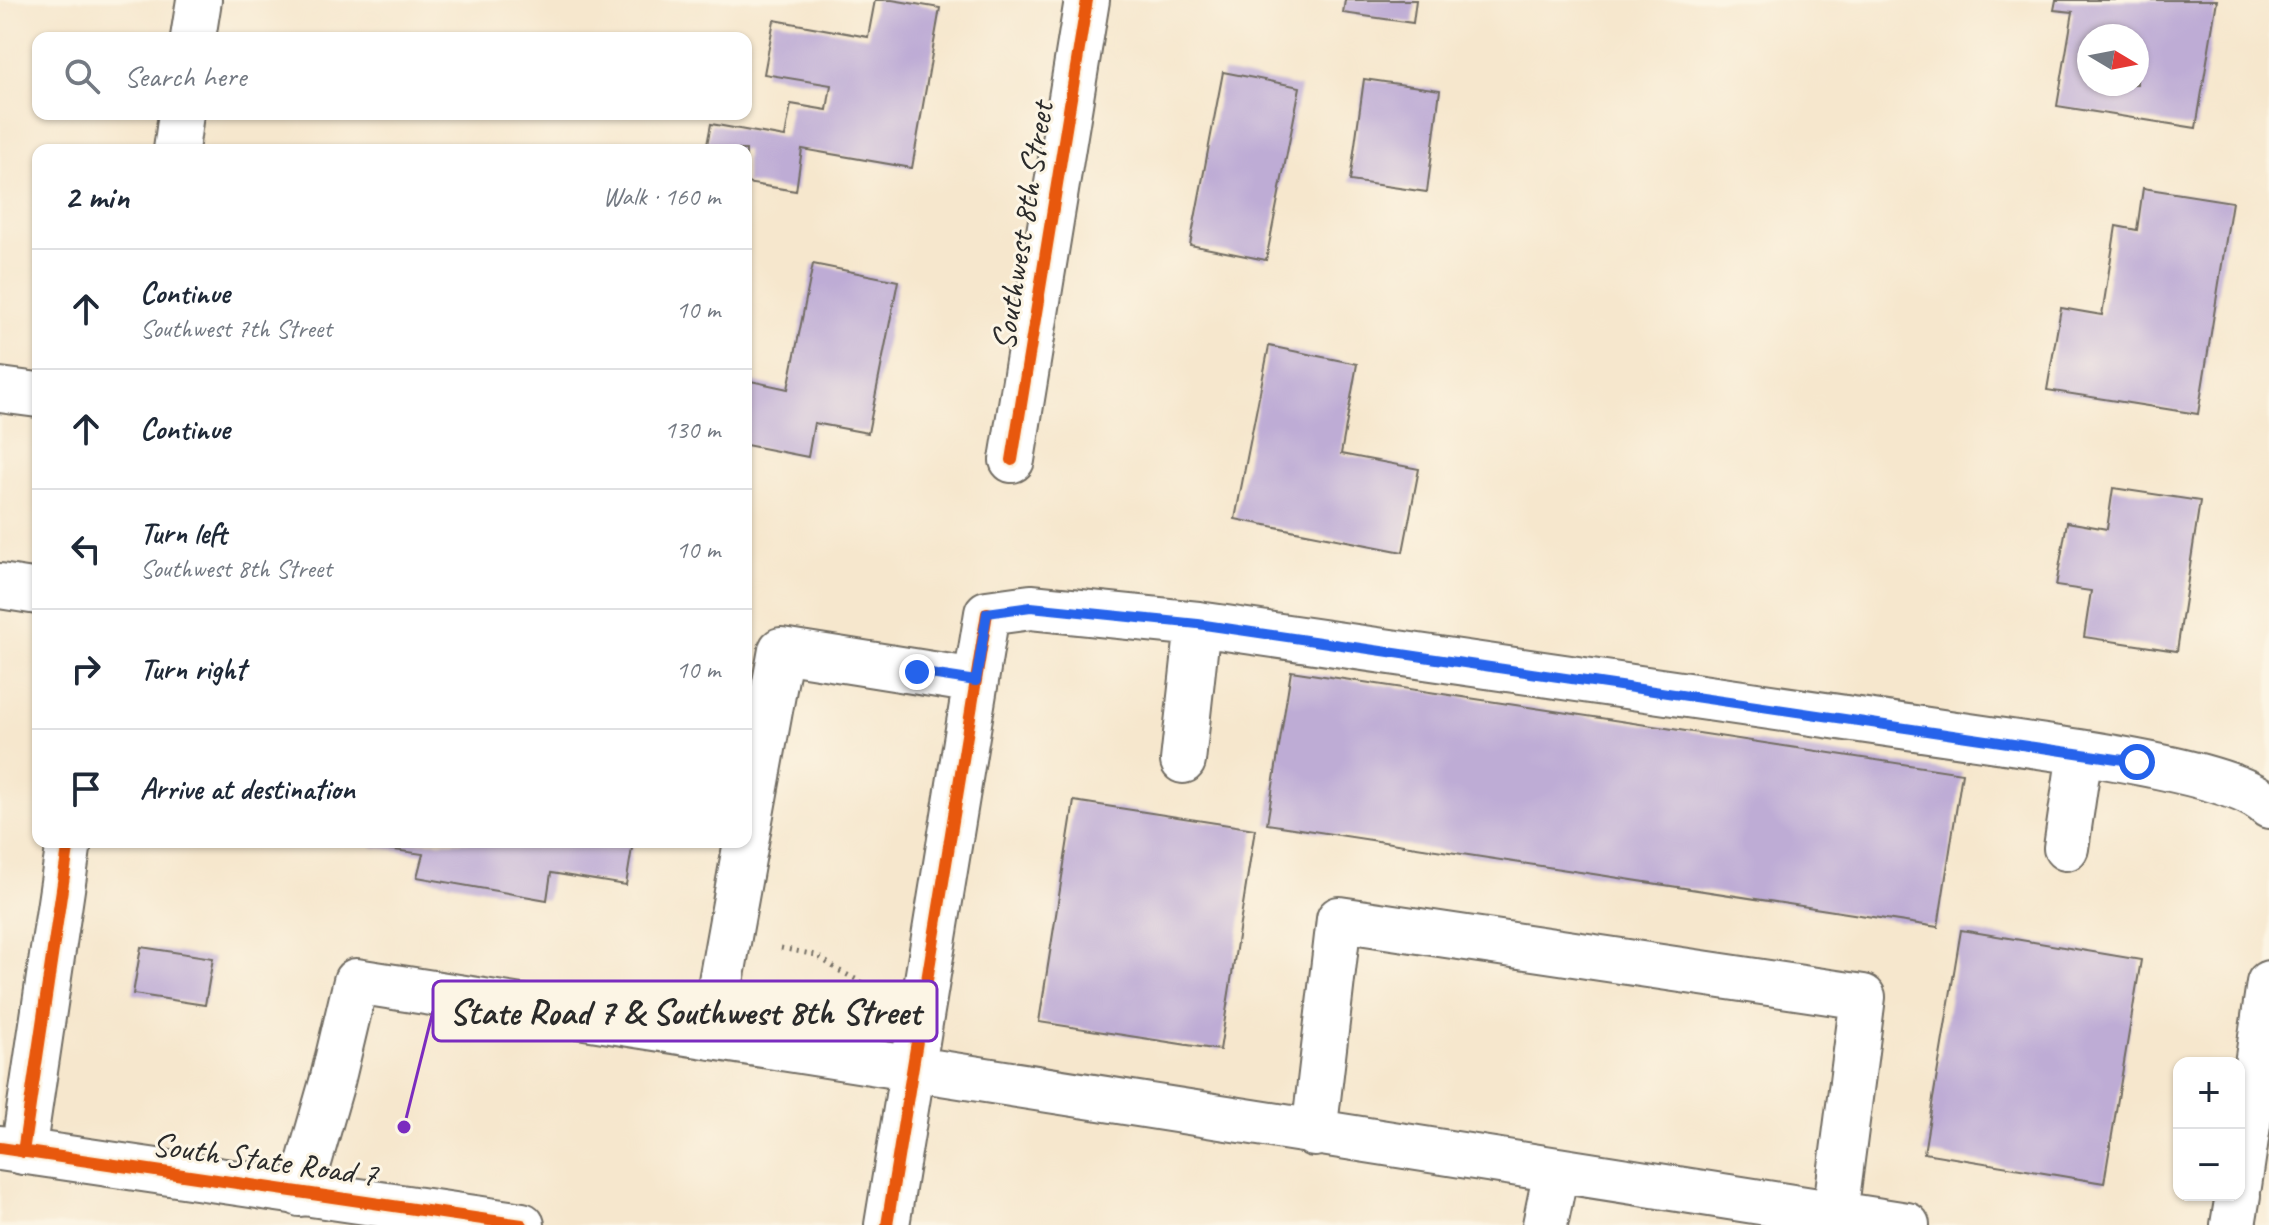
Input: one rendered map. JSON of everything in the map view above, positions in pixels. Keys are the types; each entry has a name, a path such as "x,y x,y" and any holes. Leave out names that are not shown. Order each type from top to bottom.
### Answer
{"street":[{"path":"194,32 199,0"},
{"name":"Southwest 8th Street","path":"1012,460 1087,0"},
{"path":"177,144 180,120"},
{"path":"0,390 32,394"},
{"path":"0,586 32,591"},
{"path":"887,1225 987,613 1031,607 1198,624 2080,752 2228,784 2269,806"},
{"path":"1183,761 1198,624"},
{"path":"752,809 781,650 976,681"},
{"path":"2066,848 2080,752"},
{"path":"11,1150 68,848"},
{"path":"711,1037 745,848"},
{"path":"1314,1134 1339,919 1863,997 1835,1214"},
{"path":"300,1194 332,1082 356,981 912,1071 1907,1225"},
{"path":"2245,1145 2269,983"},
{"name":"South State Road 7","path":"11,1150 522,1225"},
{"path":"1545,1225 1556,1171"},
{"path":"2233,1225 2237,1201"}],"path":[{"path":"777,947 816,955 863,983"}],"building":[{"path":"875,0 940,8 912,168 802,149 796,191 752,184 752,144 707,144 711,124 785,137 791,104 827,110 831,85 764,74 774,20 868,37"},
{"path":"1345,0 1416,0 1413,23 1343,13"},
{"path":"2056,0 2217,0 2196,128 2057,106 2073,12 2054,10"},
{"path":"1223,72 1300,87 1266,260 1190,245"},
{"path":"1364,79 1440,90 1427,192 1350,181"},
{"path":"2143,188 2232,202 2198,414 2047,390 2061,308 2102,315 2116,226 2137,230"},
{"path":"813,264 898,281 868,433 814,423 808,457 752,446 752,381 788,389"},
{"path":"1269,346 1357,364 1341,454 1419,469 1403,552 1235,519"},
{"path":"2113,488 2200,501 2177,651 2084,637 2091,591 2056,586 2067,522 2107,529"},
{"path":"1291,671 1962,773 1938,927 1267,824"},
{"path":"1074,801 1255,829 1220,1050 1039,1022"},
{"path":"379,848 632,848 626,885 551,873 547,900 417,877 423,854"},
{"path":"1961,930 2141,960 2104,1183 1924,1153"},
{"path":"141,947 213,958 205,1005 133,994"}],"cycle path":[{"path":"1012,460 1087,0"},
{"path":"887,1225 987,613"},
{"path":"23,1152 68,848"},
{"path":"0,1148 522,1225"}],"place":[{"name":"State Road 7 & Southwest 8th Street","path":"404,1127"}],"route":[{"path":"917,672 976,681 987,613 1031,607 1198,624 2137,762"}]}
